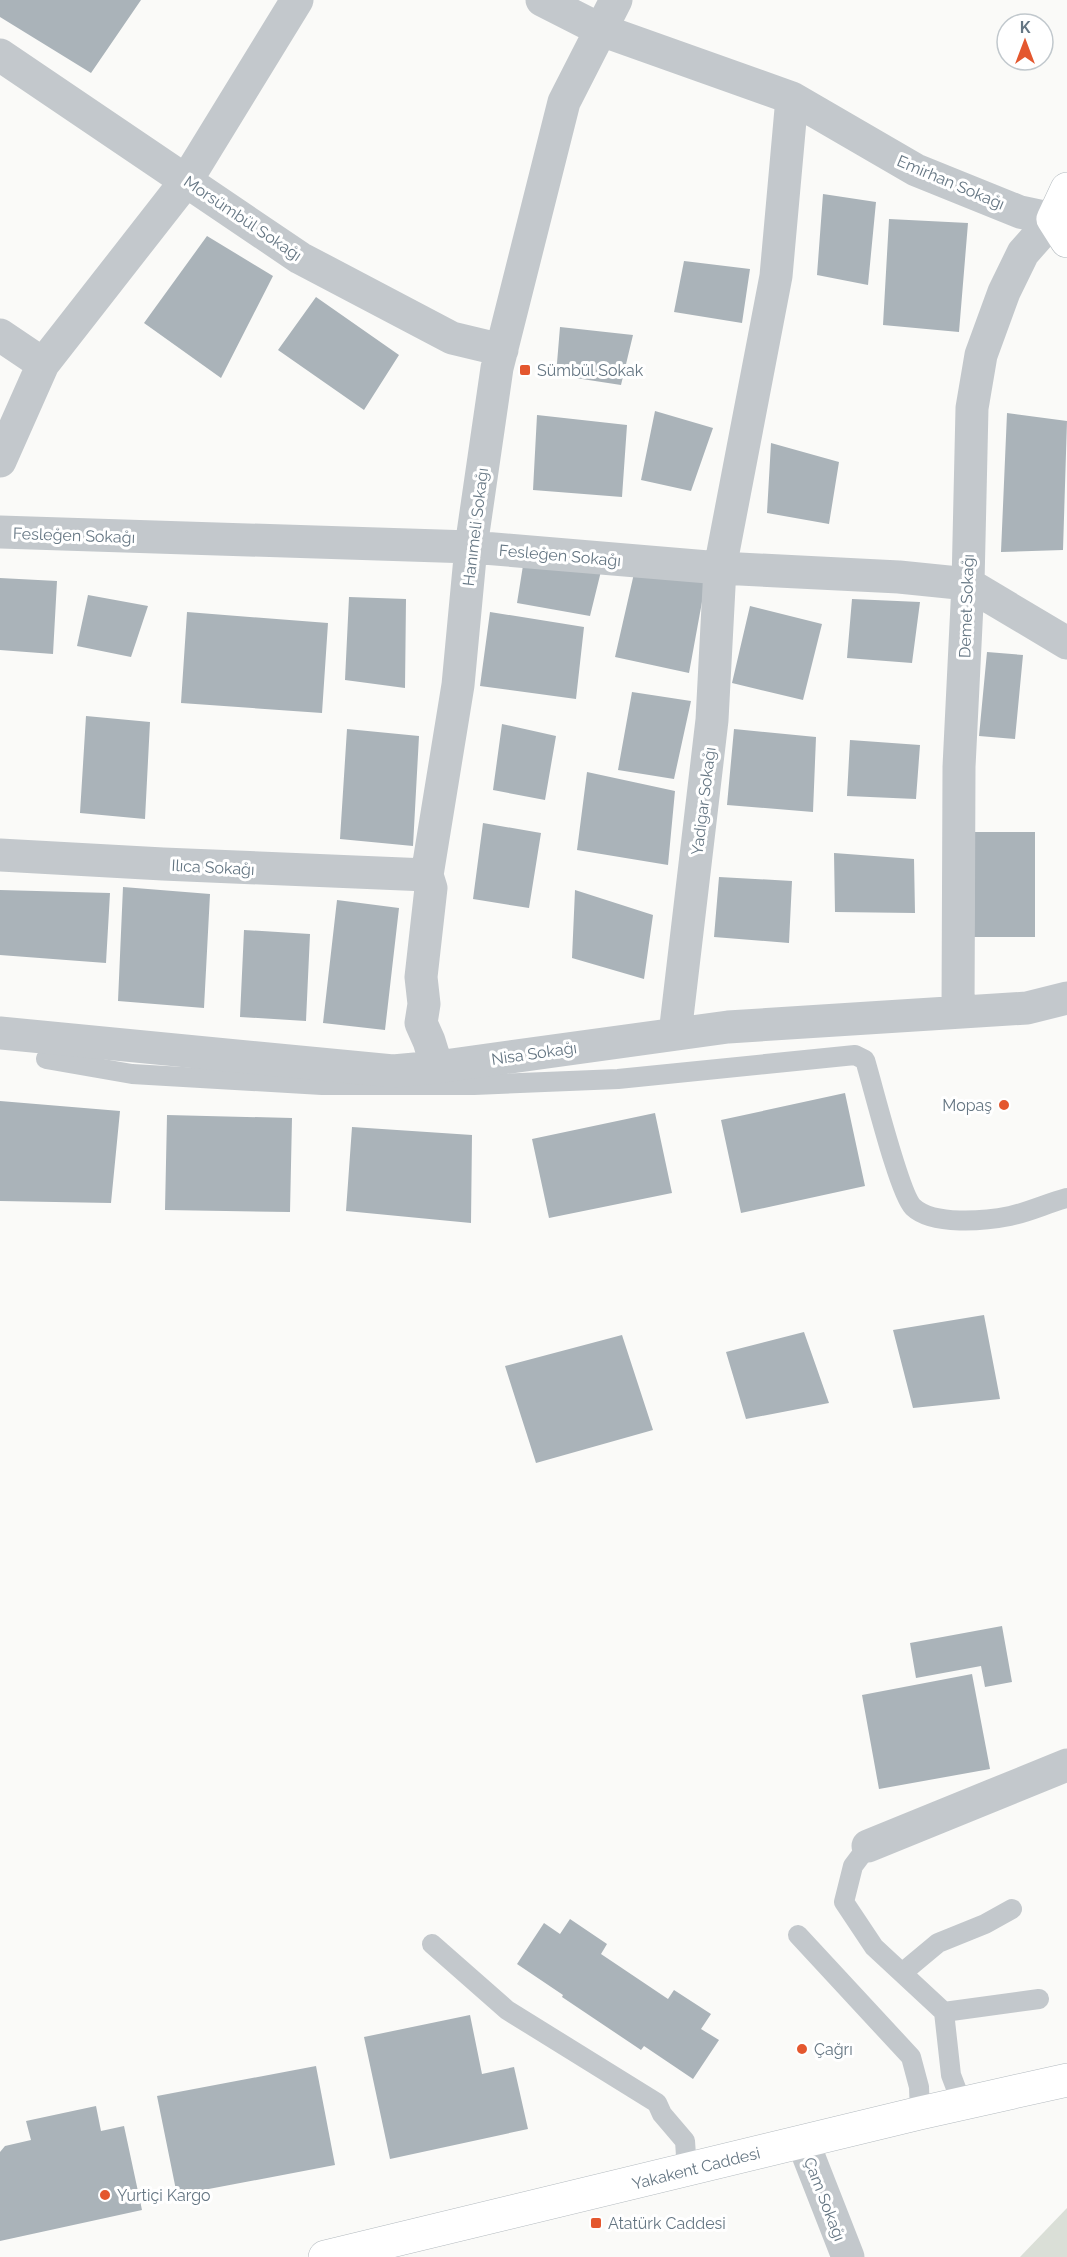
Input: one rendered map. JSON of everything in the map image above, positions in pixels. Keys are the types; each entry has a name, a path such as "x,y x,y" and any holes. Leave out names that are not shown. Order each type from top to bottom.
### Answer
{"street":[{"path":"0,461 43,364 186,181 297,0"},
{"name":"Emirhan Sokağı","path":"542,0 601,30 792,98 916,171 1060,230"},
{"name":"Hanımeli Sokağı","path":"437,1067 421,1023 424,1004 421,977 431,888 427,875 458,685 471,547 501,350 564,102 616,0"},
{"name":"Morsümbül Sokağı","path":"0,55 300,258 452,338 501,350"},
{"name":"Yadigar Sokağı","path":"675,1034 712,720 720,568 776,276 792,98"},
{"path":"1060,230 1067,189"},
{"name":"Demet Sokağı","path":"958,1012 959,767 968,584 972,408 981,355 1004,292 1023,253 1060,230"},
{"path":"0,335 43,364"},
{"name":"Fesleğen Sokağı","path":"0,532 471,547 720,568 898,577 968,584 1067,643"},
{"name":"Ilıca Sokağı","path":"0,855 174,865 427,875"},
{"name":"Nisa Sokağı","path":"0,1033 393,1071 728,1027 1027,1008 1067,998"},
{"path":"868,1846 1067,1765"},
{"name":"Yakakent Caddesi","path":"325,2257 920,2113 1067,2080"},
{"name":"Çam Sokağı","path":"803,2142 848,2257"}],"lane":[{"path":"46,1059 132,1074 322,1085 474,1085 618,1079 855,1055 865,1060 898,1173 911,1205 926,1216 973,1220 1011,1215 1067,1198"},
{"path":"868,1846 853,1866 844,1902 874,1947 944,2012 951,2075 962,2104"},
{"path":"902,1972 938,1942 985,1924 1012,1909"},
{"path":"798,1935 911,2057 919,2087 920,2113"},
{"path":"432,1944 507,2010 657,2103 662,2114 685,2141 687,2170"},
{"path":"944,2012 1039,1999"}],"shaded area":[{"path":"1067,2208 1067,2257 1020,2257"}],"building":[{"path":"0,0 141,0 91,73 0,17"},
{"path":"823,194 876,202 868,285 817,275"},
{"path":"889,219 968,223 959,332 883,325"},
{"path":"207,236 273,276 221,378 144,323"},
{"path":"684,261 750,269 742,323 674,312"},
{"path":"316,297 399,355 364,410 278,350"},
{"path":"560,327 633,335 621,385 556,375"},
{"path":"655,411 713,428 691,491 641,480"},
{"path":"1007,413 1067,421 1063,550 1001,552"},
{"path":"537,415 627,425 622,497 533,490"},
{"path":"771,443 839,462 829,524 767,513"},
{"path":"525,553 603,563 590,616 517,603"},
{"path":"635,569 706,580 689,673 615,657"},
{"path":"0,578 57,581 53,654 0,650"},
{"path":"88,595 148,606 131,657 77,646"},
{"path":"349,597 406,599 405,688 345,680"},
{"path":"852,599 920,602 912,663 847,658"},
{"path":"750,606 822,624 803,700 732,683"},
{"path":"187,612 328,623 322,713 181,703"},
{"path":"490,612 584,627 576,699 480,686"},
{"path":"987,652 1023,655 1015,739 979,736"},
{"path":"632,692 691,701 674,779 618,770"},
{"path":"86,716 150,722 145,819 80,813"},
{"path":"502,724 556,736 545,800 493,790"},
{"path":"347,729 419,736 413,846 340,839"},
{"path":"734,729 816,737 813,812 727,805"},
{"path":"850,740 920,745 916,799 847,796"},
{"path":"587,772 675,791 668,865 577,850"},
{"path":"483,823 541,833 529,908 473,899"},
{"path":"975,832 1035,832 1035,937 974,937"},
{"path":"834,853 914,859 915,913 835,912"},
{"path":"719,877 792,881 789,943 714,937"},
{"path":"123,887 210,894 204,1008 118,1001"},
{"path":"0,890 110,893 106,963 0,955"},
{"path":"575,890 653,915 644,979 572,958"},
{"path":"337,900 399,908 385,1030 323,1023"},
{"path":"244,930 310,934 306,1021 240,1017"},
{"path":"845,1093 865,1186 741,1213 721,1120"},
{"path":"0,1101 120,1111 111,1203 0,1201"},
{"path":"655,1113 672,1193 549,1218 532,1139"},
{"path":"167,1115 292,1118 290,1212 165,1210"},
{"path":"352,1127 472,1135 471,1223 346,1211"},
{"path":"984,1315 1000,1399 913,1408 893,1330"},
{"path":"804,1332 829,1403 746,1419 726,1352"},
{"path":"622,1335 653,1430 536,1463 505,1366"},
{"path":"1002,1626 1012,1682 985,1687 981,1666 916,1678 910,1643"},
{"path":"972,1674 990,1769 879,1789 862,1695"},
{"path":"570,1919 607,1944 601,1954 668,1999 674,1990 711,2014 701,2029 719,2040 693,2079 644,2046 641,2050 517,1964 544,1923 560,1934"},
{"path":"470,2015 482,2074 514,2067 528,2129 390,2159 364,2037"},
{"path":"316,2066 335,2165 177,2195 157,2096"},
{"path":"96,2106 101,2131 124,2126 142,2210 0,2241 0,2152 5,2146 31,2140 26,2121"}],"place":[{"name":"Sümbül Sokak","path":"525,370"},
{"name":"Mopaş","path":"1004,1105"},
{"name":"Çağrı","path":"802,2049"},
{"name":"Yurtiçi Kargo","path":"105,2195"},
{"name":"Atatürk Caddesi","path":"596,2223"}]}
